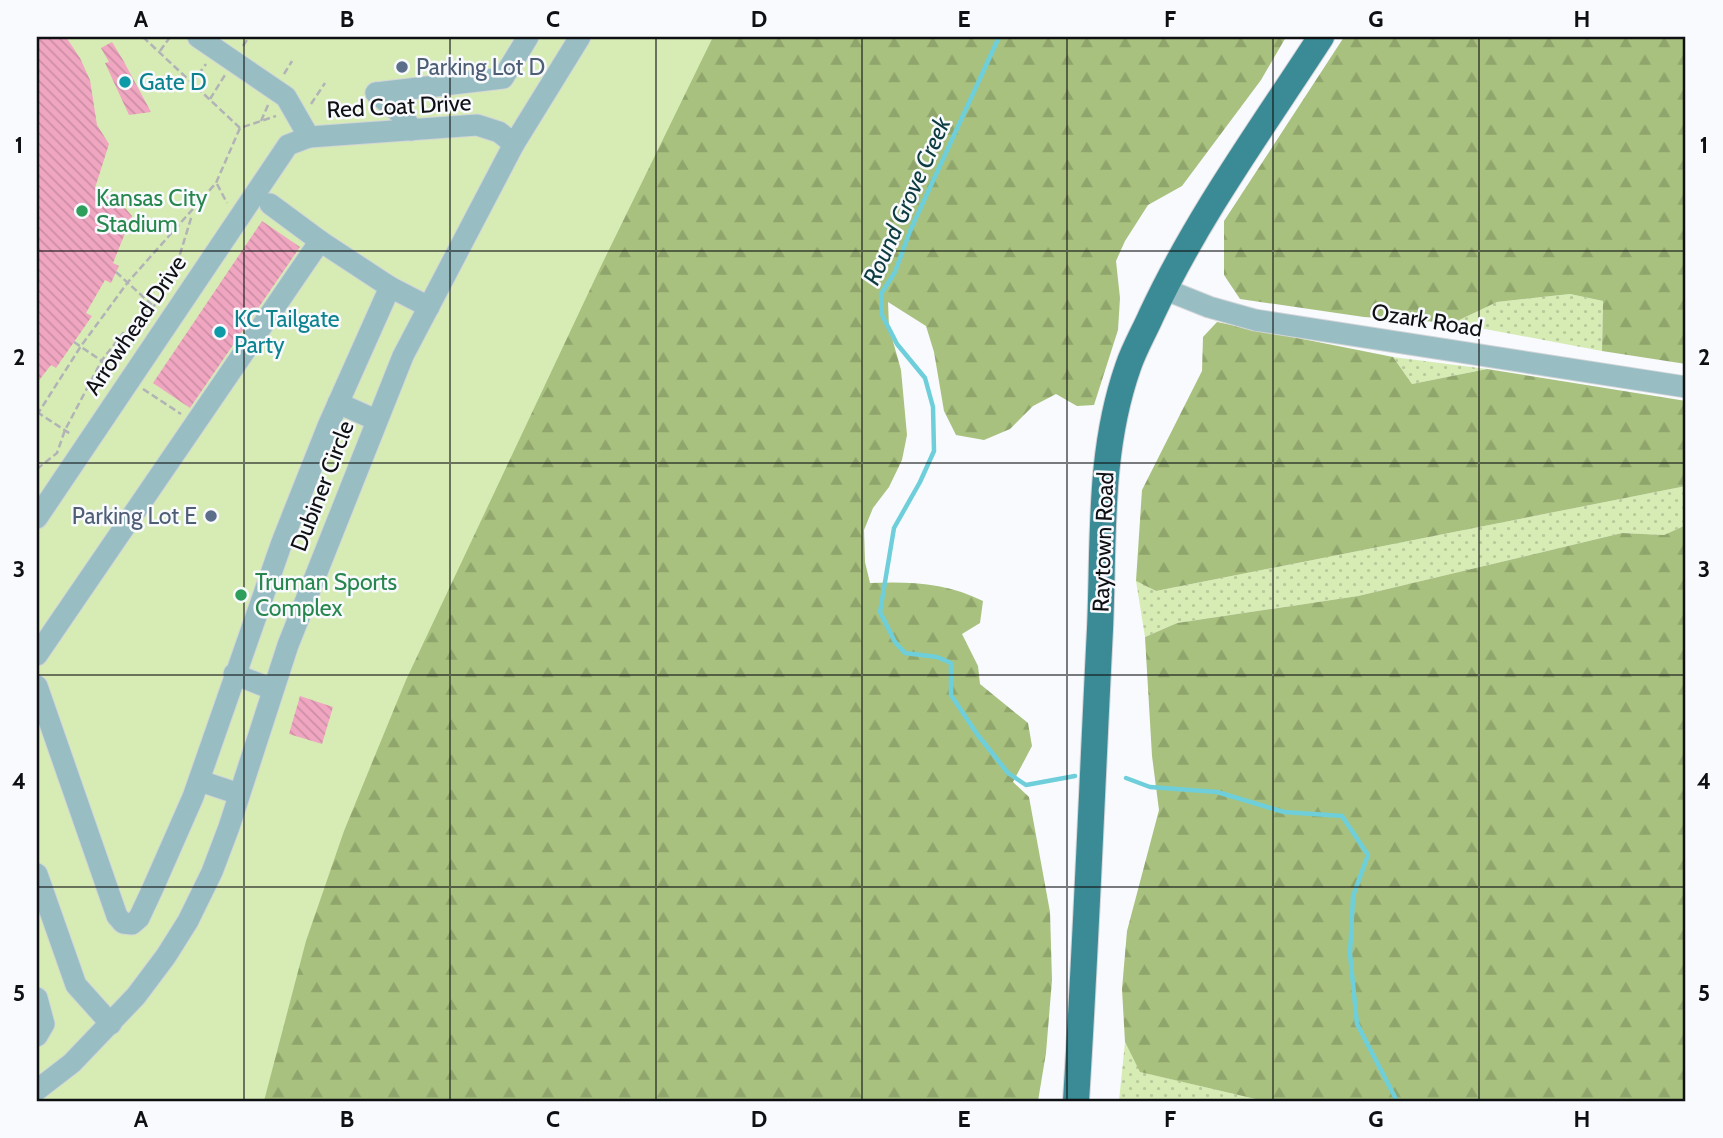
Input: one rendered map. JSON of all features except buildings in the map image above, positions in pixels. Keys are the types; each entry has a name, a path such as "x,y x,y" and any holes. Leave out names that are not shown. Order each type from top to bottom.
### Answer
{"main road":[{"name":"Raytown Road","path":"1076,1101 1092,844 1105,468 1113,421 1128,366 1164,289 1198,228 1321,37"}],"street":[{"name":"Red Coat Drive","path":"198,37 286,97 309,137 477,125 499,132 514,145"},
{"path":"412,130 403,116 376,93 503,78 528,37"},
{"name":"Dubiner Circle","path":"37,1090 72,1063 111,1024 166,956 188,921 212,872 272,690 402,356 514,145 580,37"},
{"name":"Arrowhead Drive","path":"37,518 288,145 309,137"},
{"path":"270,204 390,287 429,307"},
{"path":"37,655 320,241"},
{"path":"37,686 117,916 123,923 132,924 139,918 200,781 234,674 283,540 338,403 390,287"},
{"name":"Ozark Road","path":"1164,289 1209,307 1255,320 1686,387"},
{"path":"338,403 376,419"},
{"path":"234,674 272,690"},
{"path":"200,781 239,794"},
{"path":"37,874 76,985 111,1024"},
{"path":"37,998 44,1024 37,1036"}],"path":[{"path":"143,37 240,128"},
{"path":"159,52 170,37"},
{"path":"192,83 212,56"},
{"path":"278,82 292,61"},
{"path":"209,100 230,67"},
{"path":"311,104 325,83"},
{"path":"261,121 268,104"},
{"path":"76,437 37,413 128,282 216,183 240,128 281,115"},
{"path":"216,183 236,222"},
{"path":"37,469 57,453 65,430 102,360 124,332 154,306 173,278 192,212"},
{"path":"116,272 160,312"},
{"path":"74,342 118,372"},
{"path":"140,387 195,423"}],"green space":[{"name":"Truman Sports Complex","path":"37,37 713,37 602,264 406,680 344,831 306,941 264,1101 37,1101"},
{"path":"625,37 1286,37 1261,80 1182,186 1148,205 1125,241 1116,261 1120,298 1118,330 1094,405 1077,406 1056,394 1033,406 1010,429 984,440 956,435 944,411 934,352 926,326 888,302 889,327 901,370 907,435 902,460 889,487 873,508 864,530 865,562 870,583 928,584 956,590 983,601 980,623 962,634 978,666 980,684 1028,723 1032,746 1013,782 1029,797 1050,912 1052,980 1046,1053 1038,1101 120,1101"},
{"path":"1344,37 1686,37 1686,364 1602,351 1603,301 1570,294 1497,302 1453,323 1364,317 1240,299 1224,275 1224,221"},
{"path":"1570,294 1603,301 1602,351 1453,323 1497,302"},
{"path":"1217,322 1393,357 1412,384 1487,369 1686,401 1686,486 1156,591 1136,581 1142,490 1202,371 1203,337"},
{"path":"1393,357 1487,369 1412,384"},
{"path":"1686,486 1686,525 1664,535 1622,533 1358,596 1177,623 1145,637 1136,581 1156,591"},
{"path":"1686,525 1686,1101 1264,1101 1140,1072 1125,1042 1122,989 1127,931 1159,810 1152,756 1145,637 1177,623 1358,596 1622,533 1664,535"},
{"path":"1125,1042 1141,1072 1264,1101 1119,1101"}],"waterway":[{"name":"Round Grove Creek","path":"999,37 910,231 895,272 881,294 882,315 897,344 925,378 933,407 934,451 894,528 880,612 895,642 905,653 937,657 951,663 951,695 1008,773 1026,785 1075,776"},
{"name":"Round Grove Creek","path":"1126,778 1150,787 1217,792 1284,812 1342,816 1368,855 1353,896 1350,954 1357,1024 1397,1101"}],"place":[{"name":"Parking Lot D","path":"402,67"},
{"name":"Gate D","path":"125,82"},
{"name":"Kansas City Stadium","path":"82,211"},
{"name":"KC Tailgate Party","path":"220,332"},
{"name":"Parking Lot E","path":"211,516"},
{"name":"Truman Sports Complex","path":"241,595"}]}
